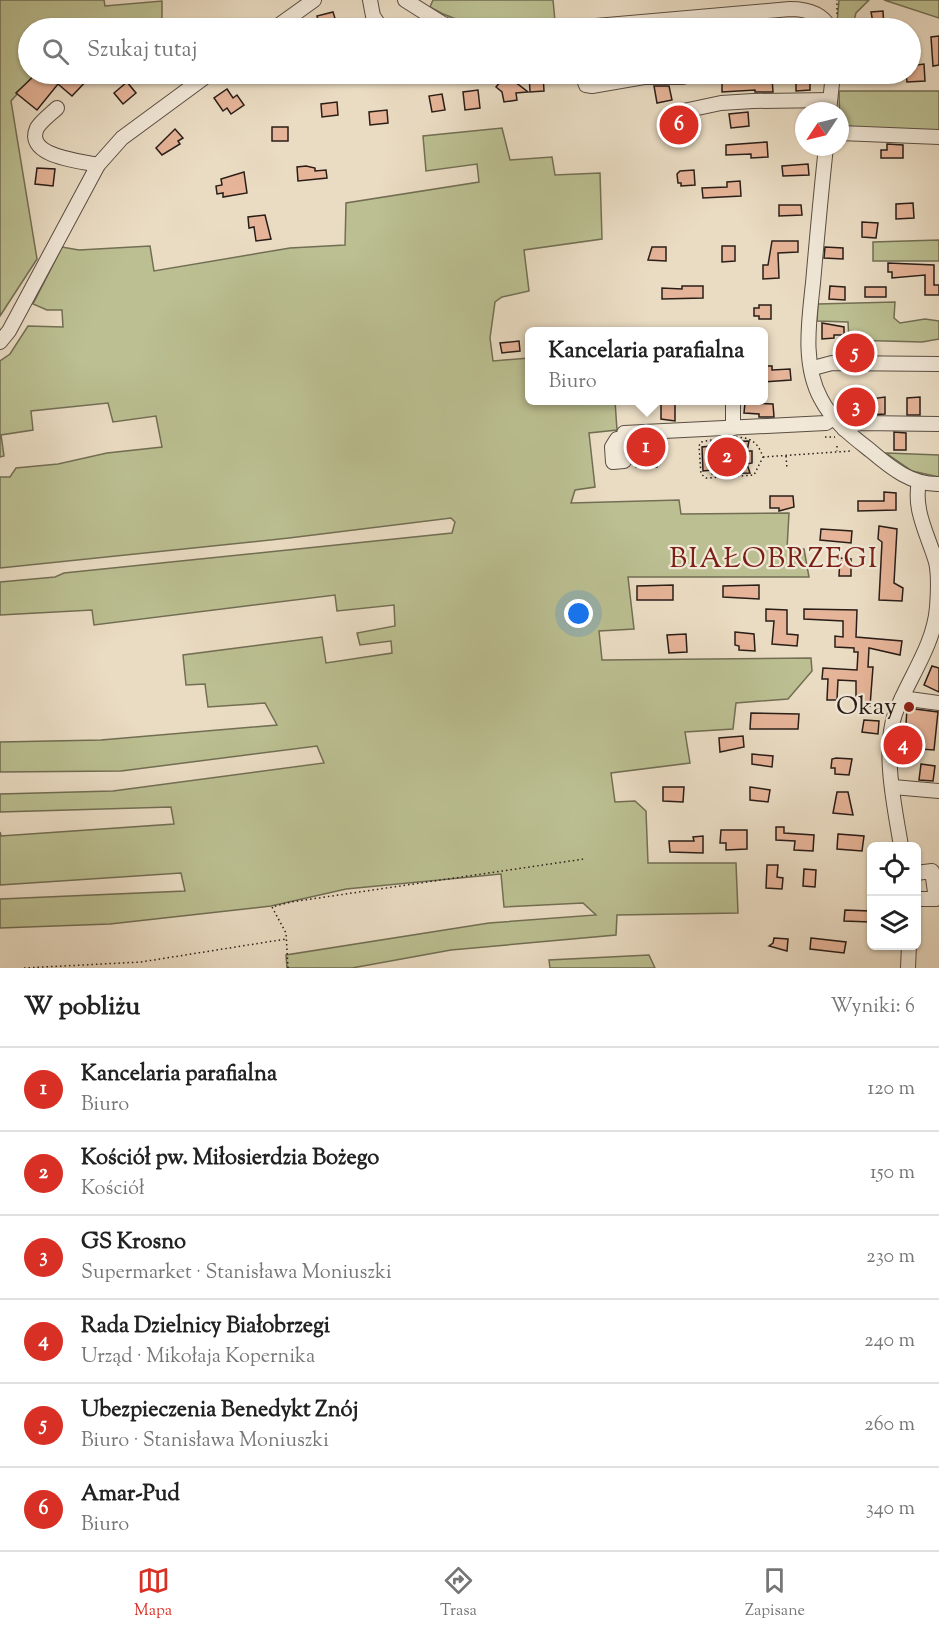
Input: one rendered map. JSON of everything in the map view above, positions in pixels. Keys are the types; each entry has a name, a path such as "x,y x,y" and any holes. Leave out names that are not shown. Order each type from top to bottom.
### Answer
{"street":[{"path":"288,18 314,0"},
{"path":"370,0 374,18"},
{"path":"415,3 439,18"},
{"path":"688,18 790,9 812,12 819,18"},
{"path":"0,342 14,322 98,165 122,138 195,84"},
{"path":"586,84 592,86 604,84"},
{"path":"830,102 832,84"},
{"path":"670,125 668,116 674,112 721,103 795,105"},
{"path":"57,108 37,128 36,137 39,148 48,154 98,165"},
{"path":"849,134 939,137"},
{"path":"825,156 808,344 815,385 843,433 892,468 919,482 939,484"},
{"path":"817,367 832,363 939,364"},
{"path":"733,405 733,428"},
{"path":"624,438 624,433 637,431 823,423 834,418"},
{"path":"843,433 850,425 861,423 939,424"},
{"path":"900,842 893,787 890,736 902,698 928,642 937,609 937,565 916,495 919,482"},
{"path":"902,698 939,703"},
{"path":"893,787 939,791"},
{"path":"921,872 932,871 936,899 921,899"},
{"path":"908,968 909,950"}],"path":[{"path":"834,18 837,0"},
{"path":"825,438 843,433"},
{"path":"746,437 756,442 763,457 754,475 706,478 700,470 699,446 705,439 746,437"},
{"path":"837,446 837,452"},
{"path":"763,457 858,451"},
{"path":"786,455 786,469"},
{"path":"288,968 286,933 272,907 291,902 584,859"},
{"path":"24,968 141,962 286,939"}],"green space":[{"path":"0,0 104,0 105,6 162,1 162,18 18,18 18,84 26,84 11,101 37,259 0,316"},
{"path":"433,0 553,0 555,18 454,18 430,7"},
{"path":"839,0 869,0 856,13 855,18 837,18"},
{"path":"884,0 939,0 939,18"},
{"path":"839,91 939,91 939,132 849,129 849,102 839,102"},
{"path":"502,128 510,160 552,157 555,175 600,173 602,239 524,250 529,291 502,297 495,302 490,338 493,361 525,358 525,405 615,405 617,430 589,433 595,487 575,490 571,503 679,500 681,514 789,513 787,549 804,549 809,577 628,577 634,629 599,631 602,660 811,658 812,671 788,699 736,703 733,729 685,732 690,763 611,773 615,802 635,801 646,811 648,863 736,863 738,913 617,915 616,935 451,950 352,968 287,968 286,955 489,923 596,915 583,903 504,907 501,874 346,889 271,906 110,924 0,928 0,899 185,891 181,873 0,885 0,832 1,836 174,824 171,807 0,812 0,794 113,791 324,763 317,746 121,771 0,772 0,742 101,740 277,725 265,703 208,707 205,684 186,685 183,655 322,637 326,663 392,653 391,641 360,645 357,633 395,626 394,605 337,611 335,595 94,625 92,610 0,615 0,582 55,577 64,573 452,533 455,522 451,518 289,538 0,568 0,477 10,477 16,468 58,464 107,453 162,447 156,416 113,422 108,403 31,411 33,430 1,435 4,456 0,457 0,361 10,354 28,326 63,327 62,310 47,310 33,304 62,247 79,250 150,246 154,271 290,248 345,245 346,203 479,182 477,164 426,171 423,136"},
{"path":"939,240 939,261 873,261 873,242"},
{"path":"895,302 894,318 900,323 925,319 939,321 939,339 922,342 849,340 848,322 817,321 818,304"},
{"path":"886,453 939,455 939,477 912,471"},
{"path":"649,955 655,968 550,968 549,960"}],"building":[{"path":"883,11 883,18 872,18 871,12"},
{"path":"333,12 335,18 318,18 317,16"},
{"path":"939,36 939,65 933,66 931,37"},
{"path":"921,64 924,64 925,81 921,81"},
{"path":"25,84 58,84 37,110 16,93"},
{"path":"58,84 83,84 72,96"},
{"path":"125,84 129,84 136,93 123,104 114,93"},
{"path":"498,84 518,84 528,92 516,93 517,100 504,102 502,92 496,87"},
{"path":"530,84 544,84 544,91 530,92"},
{"path":"722,84 772,84 773,92 755,92 755,90 722,92"},
{"path":"796,84 810,84 810,90 796,91"},
{"path":"654,86 669,86 672,100 657,103"},
{"path":"227,89 233,98 237,95 244,105 231,114 227,108 223,111 214,98"},
{"path":"478,90 480,108 465,110 463,92"},
{"path":"442,94 445,110 432,112 429,96"},
{"path":"337,102 338,115 322,117 321,104"},
{"path":"387,110 388,123 370,125 369,112"},
{"path":"748,112 749,126 731,128 729,114"},
{"path":"689,119 692,135 678,138 678,121"},
{"path":"272,127 288,127 288,141 272,141"},
{"path":"175,129 183,138 178,141 180,144 162,155 156,148"},
{"path":"767,142 768,157 751,158 751,154 726,155 726,145"},
{"path":"887,144 903,145 903,158 881,158 881,150 887,150"},
{"path":"808,164 809,175 783,176 782,166"},
{"path":"297,167 315,168 315,171 326,170 327,178 298,181"},
{"path":"37,168 55,169 53,186 35,184"},
{"path":"694,170 695,185 681,186 681,183 678,183 677,174 680,171"},
{"path":"244,172 247,193 223,197 223,193 217,194 216,186 222,185 221,179"},
{"path":"740,181 741,196 703,198 702,188 727,187 727,182"},
{"path":"913,203 914,218 896,219 896,204"},
{"path":"779,205 801,205 802,215 779,216"},
{"path":"265,215 271,239 256,241 254,227 249,228 248,217"},
{"path":"862,222 878,223 876,238 862,237"},
{"path":"772,241 798,241 798,252 778,253 779,278 763,279 763,265 768,265"},
{"path":"722,246 735,246 735,261 722,262"},
{"path":"652,247 666,247 666,261 648,260"},
{"path":"825,247 843,248 843,259 824,258"},
{"path":"888,263 934,265 934,285 939,285 939,295 925,295 925,275 892,278 892,272 888,272"},
{"path":"682,286 703,286 703,298 662,299 662,288 682,289"},
{"path":"830,286 845,287 845,300 829,299"},
{"path":"865,287 886,287 886,297 865,297"},
{"path":"759,305 771,305 771,319 759,319 759,316 754,316 754,308 759,308"},
{"path":"822,323 844,327 844,335 822,339"},
{"path":"519,341 520,351 502,353 500,343"},
{"path":"768,366 772,366 772,370 790,369 791,380 768,382"},
{"path":"885,397 885,414 850,416 849,402"},
{"path":"920,397 920,415 907,415 907,398"},
{"path":"773,404 774,417 759,417 759,414 744,413 745,405"},
{"path":"661,405 675,405 675,421 661,419"},
{"path":"894,432 906,433 906,450 894,450"},
{"path":"656,440 657,467 636,467 635,457 633,457 634,441"},
{"path":"749,441 747,451 752,451 752,463 747,464 750,473 712,474 712,470 703,471 702,447 711,446 711,442"},
{"path":"884,492 896,493 896,510 858,511 858,501 884,501"},
{"path":"770,496 793,496 794,507 779,511 779,508 770,508"},
{"path":"879,526 897,529 894,583 903,588 902,601 879,600 882,542 878,539"},
{"path":"821,529 852,531 851,543 820,540"},
{"path":"840,558 851,559 851,576 839,576"},
{"path":"673,585 673,600 637,600 637,586"},
{"path":"759,585 759,599 723,597 723,586"},
{"path":"766,609 787,610 787,634 798,635 797,646 772,644 774,621 766,621"},
{"path":"804,609 857,610 856,637 902,641 900,655 869,648 868,667 873,667 870,706 856,705 856,681 838,680 837,700 827,700 828,679 822,679 823,668 857,670 858,652 854,652 854,648 835,647 835,636 843,637 843,621 804,619"},
{"path":"735,632 754,634 755,651 739,650 739,646 735,645"},
{"path":"686,634 687,652 669,653 667,635"},
{"path":"932,666 939,668 939,692 924,685"},
{"path":"907,708 938,712 934,750 921,749 921,754 900,752 901,740 905,740"},
{"path":"751,713 799,714 798,729 750,729"},
{"path":"864,720 879,721 878,734 862,732"},
{"path":"743,736 744,747 720,752 719,738"},
{"path":"752,754 773,756 772,767 752,764"},
{"path":"832,759 852,759 849,775 835,774 835,768 831,768"},
{"path":"921,764 935,766 933,781 919,780"},
{"path":"663,787 684,787 683,802 663,801"},
{"path":"750,787 770,790 768,802 750,800"},
{"path":"837,792 848,792 853,815 833,813"},
{"path":"776,827 784,827 784,833 814,835 813,851 794,850 795,841 776,840"},
{"path":"721,830 747,830 747,849 726,850 726,843 720,843"},
{"path":"838,834 864,836 862,851 837,849"},
{"path":"703,836 703,853 670,852 669,841 694,841 693,837"},
{"path":"767,865 778,865 777,877 783,878 782,889 766,888"},
{"path":"804,869 816,870 815,887 803,886"},
{"path":"845,910 867,911 867,922 844,921"},
{"path":"774,938 788,939 787,951 769,946 773,943"},
{"path":"811,938 846,942 844,953 810,949"}],"place":[{"name":"Amar-Pud","path":"679,125"},
{"name":"Ubezpieczenia Benedykt Znój","path":"855,353"},
{"name":"GS Krosno","path":"856,407"},
{"name":"Kancelaria parafialna","path":"646,447"},
{"name":"Kościół pw. Miłosierdzia Bożego","path":"727,457"},
{"name":"Okay","path":"909,707"},
{"name":"Rada Dzielnicy Białobrzegi","path":"903,745"}],"district":[{"name":"BIAŁOBRZEGI","path":"774,560"}]}
